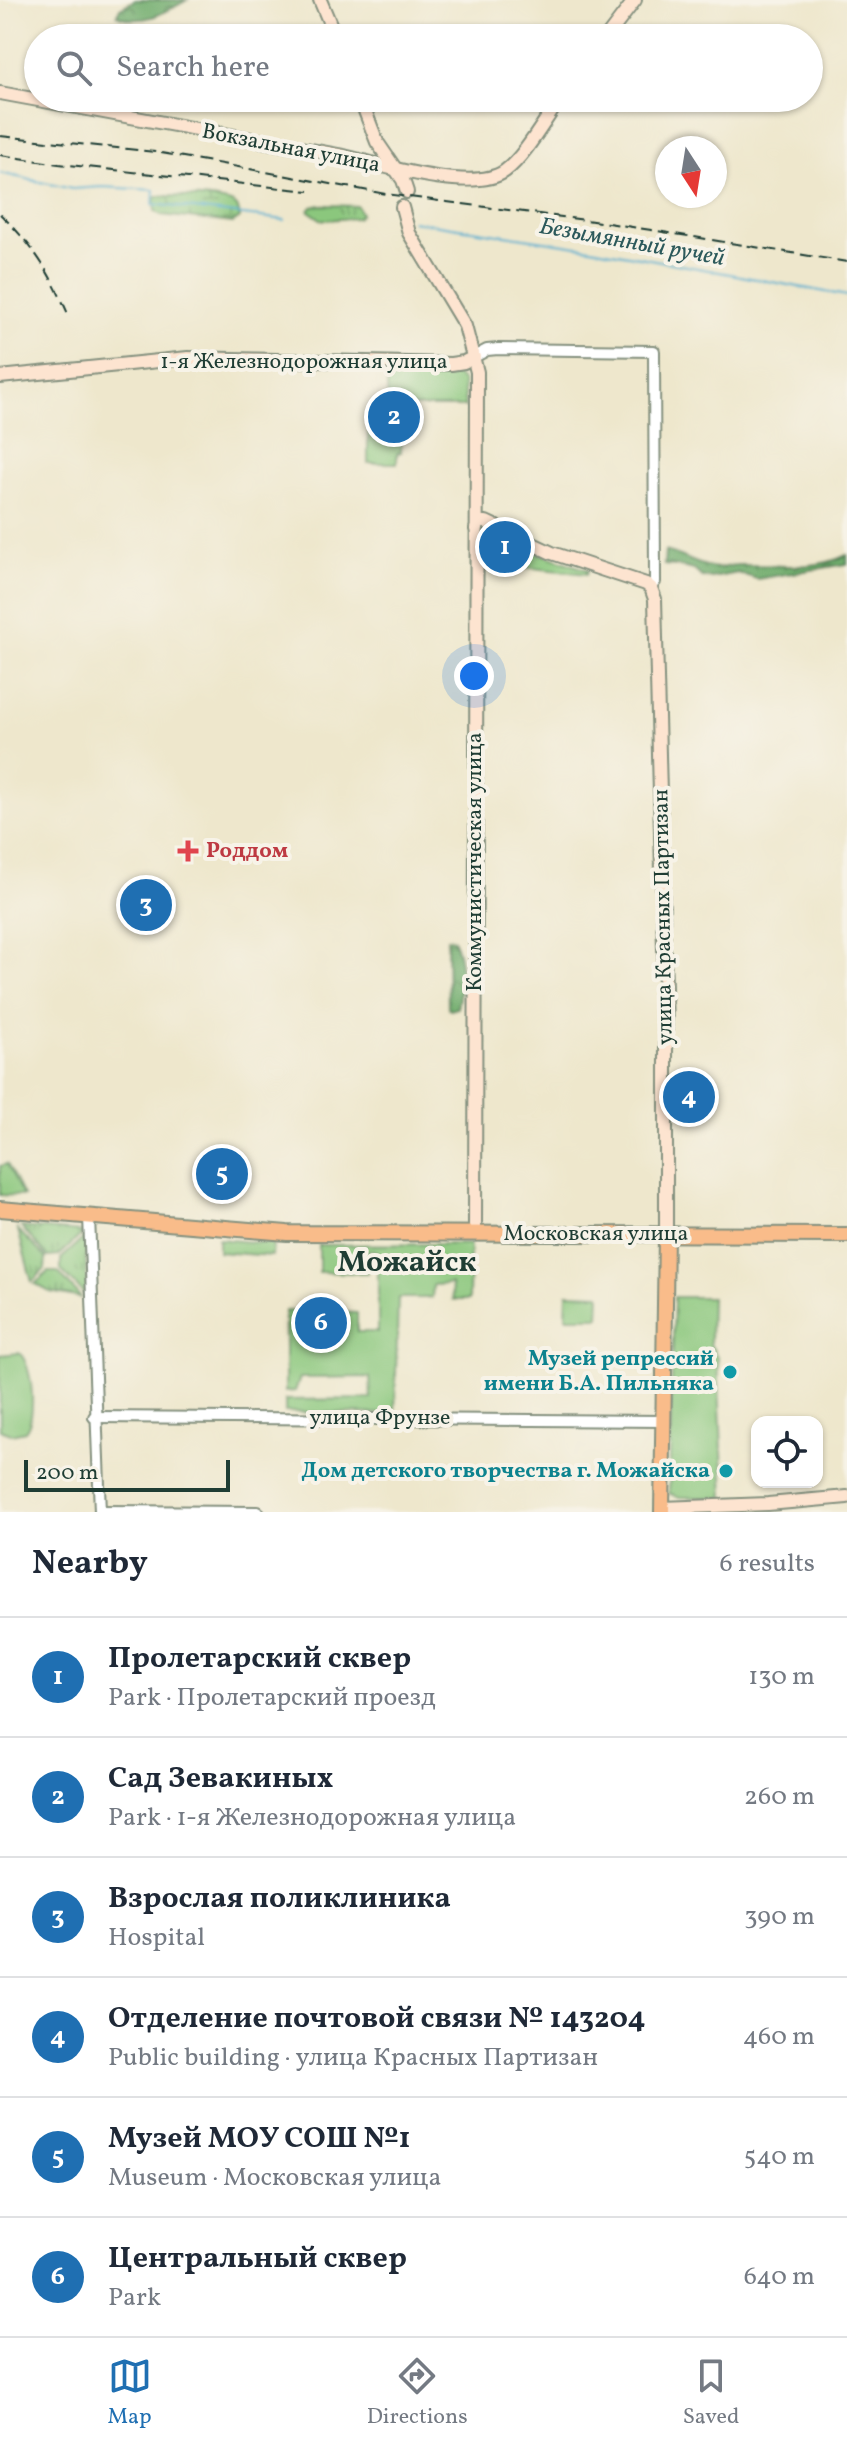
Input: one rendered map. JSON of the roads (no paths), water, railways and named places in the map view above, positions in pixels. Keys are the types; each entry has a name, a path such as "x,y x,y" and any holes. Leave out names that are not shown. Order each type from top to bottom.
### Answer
{"main road":[{"path":"320,0 330,24"},
{"path":"617,24 635,0"},
{"name":"Вокзальная улица","path":"0,93 24,97"},
{"name":"Вокзальная улица","path":"104,112 344,156 394,169 477,181 501,173 516,159 551,112"},
{"path":"365,112 375,138 403,190"},
{"path":"344,156 370,156 376,150 375,138"},
{"path":"371,163 394,178 403,190"},
{"path":"403,190 414,180 428,175"},
{"name":"Коммунистическая улица","path":"404,211 410,235 469,336 477,372 475,1233"},
{"name":"1-я Железнодорожная улица","path":"0,377 188,358 451,364 466,362 474,357"},
{"path":"477,499 500,528"},
{"path":"476,529 482,521 552,553 652,584"},
{"name":"улица Красных Партизан","path":"652,584 655,599 666,1027 666,1235"},
{"name":"Московская улица","path":"5,1210 279,1233 847,1235"},
{"path":"666,1235 662,1510 768,1508 847,1497"}],"street":[{"name":"1-я Железнодорожная улица","path":"474,357 487,350 498,349 654,351 652,584"},
{"path":"89,1216 94,1417 100,1511 258,1512"},
{"name":"улица Фрунзе","path":"94,1417 665,1421"}],"waterway":[{"path":"0,173 72,189 154,190 153,204 285,220"},
{"name":"Безымянный ручей","path":"412,221 591,248 847,296"}],"railway":[{"path":"0,136 156,152 386,194 608,223 847,262"},
{"path":"0,155 309,191"},
{"path":"0,214 40,261 69,316"}],"place":[{"name":"Сад Зевакиных","path":"394,417"},
{"name":"Пролетарский сквер","path":"505,547"},
{"name":"Роддом","path":"188,851"},
{"name":"Взрослая поликлиника","path":"146,905"},
{"name":"Отделение почтовой связи № 143204","path":"689,1097"},
{"name":"Музей МОУ СОШ №1","path":"222,1174"},
{"name":"Центральный сквер","path":"321,1323"},
{"name":"Музей репрессий имени Б.А. Пильняка","path":"730,1372"},
{"name":"Дом детского творчества г. Можайска","path":"726,1471"}],"district":[{"name":"Можайск","path":"407,1263"}]}
